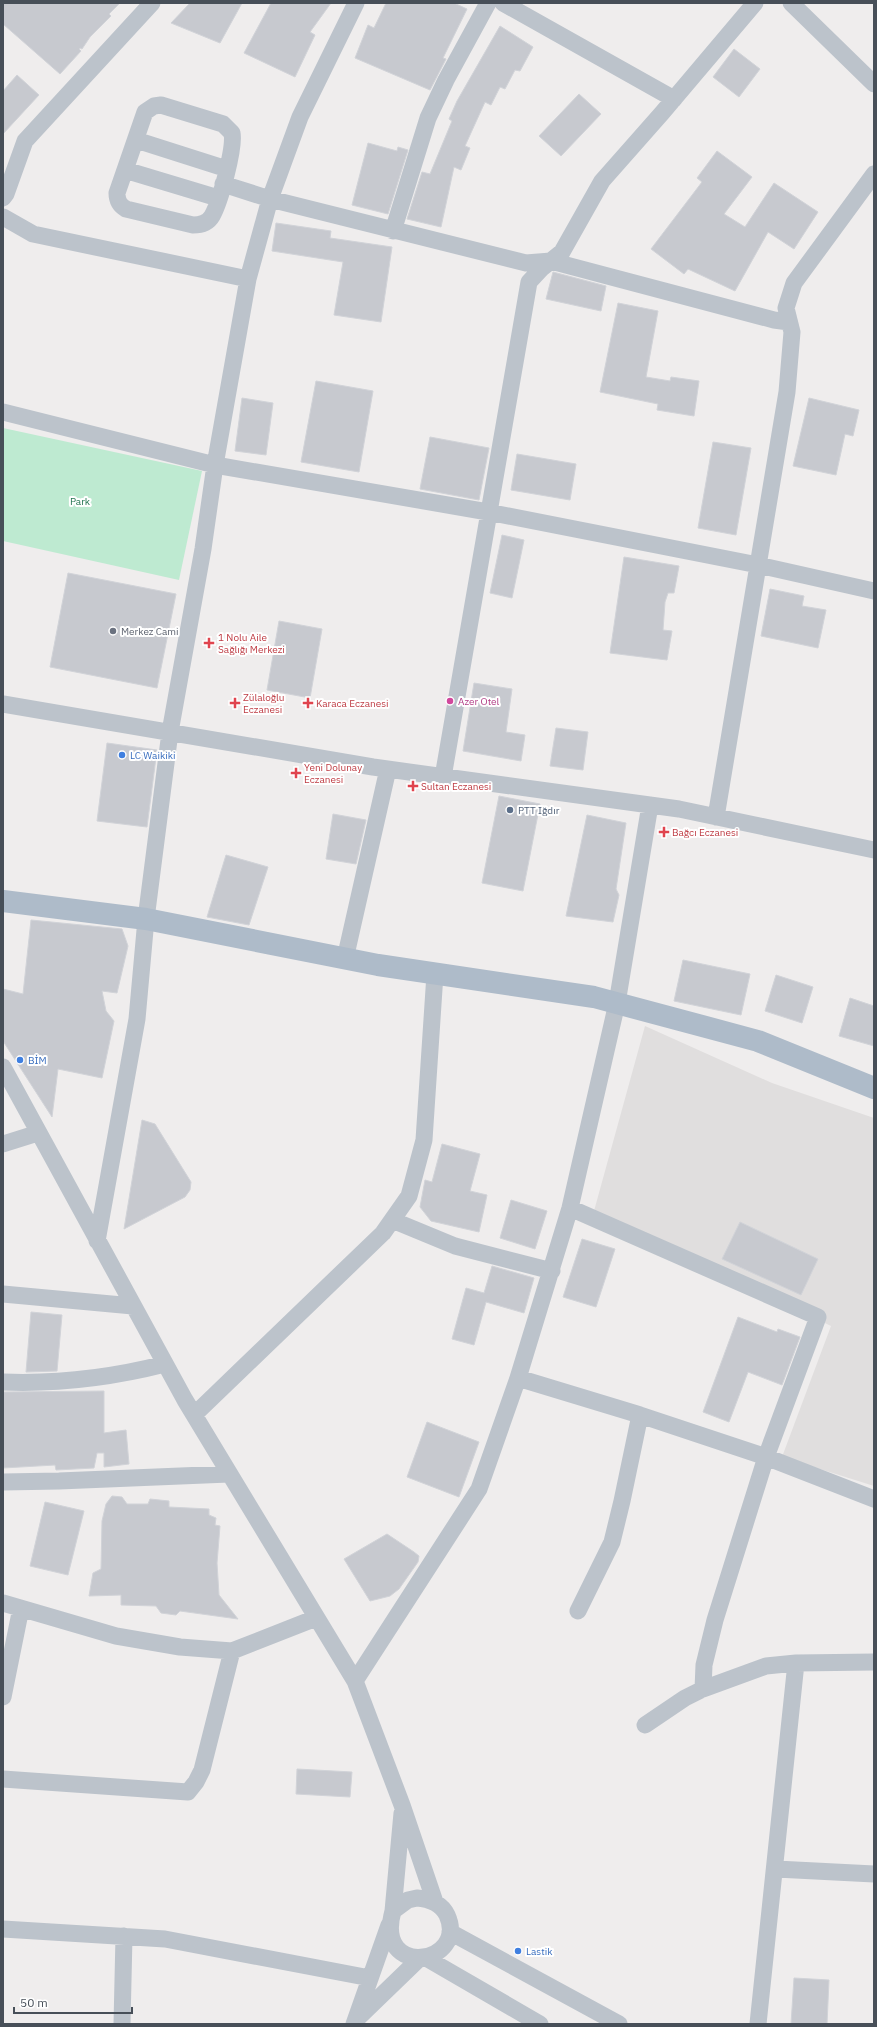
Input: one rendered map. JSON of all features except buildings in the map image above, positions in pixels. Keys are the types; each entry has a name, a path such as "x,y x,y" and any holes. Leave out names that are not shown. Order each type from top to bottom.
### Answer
{"main road":[{"path":"3,901 146,919 345,959 435,974 594,997 758,1041 874,1088"}],"street":[{"path":"3,198 6,194 25,141 152,3"},
{"path":"97,1242 137,1019 146,919 170,732 203,549 215,465 248,279 270,200 300,117 356,3"},
{"path":"393,231 428,118 446,80 488,3"},
{"path":"503,3 674,99"},
{"path":"443,777 488,512 530,282 562,252 602,181 756,3"},
{"path":"791,3 874,84"},
{"path":"157,105 227,126 232,133 232,145 223,183 209,220 199,225 126,209 119,203 117,193 136,140 145,112 157,105"},
{"path":"136,140 223,183 270,200 526,263 551,261 774,320 789,322"},
{"path":"125,170 223,183"},
{"path":"716,817 787,392 792,332 786,308 794,283 874,174"},
{"path":"3,217 34,234 248,279"},
{"path":"3,412 215,465 488,512 758,564 874,591"},
{"path":"3,704 388,769 650,805 716,817 874,850"},
{"path":"345,959 388,769"},
{"path":"355,1681 479,1489 518,1378 552,1271 570,1208 617,1003 650,805"},
{"path":"194,1415 383,1233 408,1196 424,1140 435,974"},
{"path":"3,1067 97,1242 194,1415 355,1681 402,1805 435,1902 447,1915 450,1932 442,1949 434,1955 423,1958 355,2022"},
{"path":"3,1144 38,1133"},
{"path":"570,1208 818,1317 766,1457 715,1620 704,1665 703,1689"},
{"path":"392,1220 455,1246 552,1271"},
{"path":"3,1294 133,1306"},
{"path":"3,1382 131,1373 165,1364"},
{"path":"518,1378 640,1415 766,1457 874,1499"},
{"path":"578,1611 612,1542 640,1415"},
{"path":"3,1482 229,1474"},
{"path":"3,1603 116,1636 180,1647 232,1651 316,1618"},
{"path":"3,1697 21,1608"},
{"path":"3,1779 188,1792 196,1782 202,1770 232,1651"},
{"path":"645,1725 685,1698 703,1689 766,1666 796,1663 874,1662"},
{"path":"758,2024 776,1869 796,1663"},
{"path":"402,1805 390,1930 396,1947 402,1953 423,1958 540,2024"},
{"path":"776,1869 874,1874"},
{"path":"355,2022 392,1916 408,1900 417,1898 435,1902"},
{"path":"3,1929 124,1936 194,1944 370,1978"},
{"path":"450,1932 619,2024"},
{"path":"122,2024 124,1936"}],"shaded area":[{"path":"645,1026 772,1083 874,1118 874,1486 782,1457 831,1326 594,1211"}],"green space":[{"name":"Park","path":"3,428 202,471 179,580 3,541"}],"place":[{"name":"Merkez Cami","path":"113,631"},
{"name":"1 Nolu Aile Sağlığı Merkezi","path":"209,643"},
{"name":"Azer Otel","path":"450,701"},
{"name":"Zülaloğlu Eczanesi","path":"235,703"},
{"name":"Karaca Eczanesi","path":"308,703"},
{"name":"LC Waikiki","path":"122,755"},
{"name":"Yeni Dolunay Eczanesi","path":"296,773"},
{"name":"Sultan Eczanesi","path":"413,786"},
{"name":"PTT Iğdır","path":"510,810"},
{"name":"Bağcı Eczanesi","path":"664,832"},
{"name":"BİM","path":"20,1060"},
{"name":"Lastik","path":"518,1951"}]}
